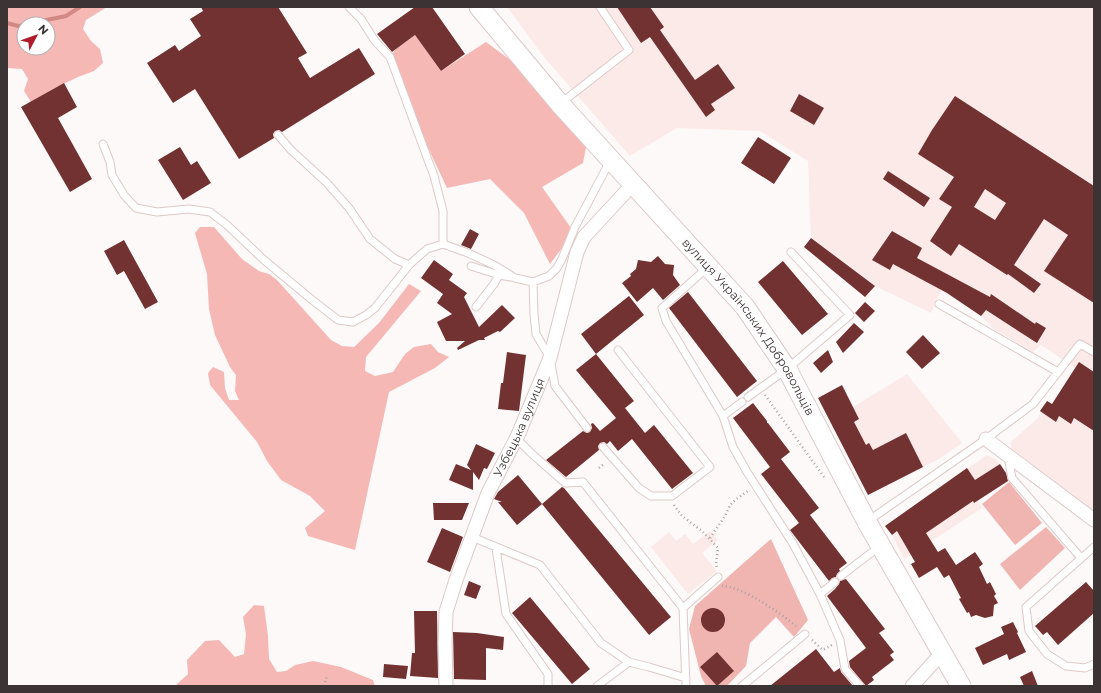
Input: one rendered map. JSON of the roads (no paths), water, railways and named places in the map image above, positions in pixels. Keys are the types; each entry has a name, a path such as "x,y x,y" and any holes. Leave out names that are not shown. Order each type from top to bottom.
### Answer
{"street":[{"name":"вулиця Українських Добровольців","path":"479,7 560,104 744,307 787,369 867,522 942,653 958,685"},
{"name":"Узбецька вулиця","path":"446,686 446,612 456,580 488,493 516,438 550,358 577,252 584,237 633,184"},
{"path":"986,439 1094,520"},
{"path":"912,686 942,653"}],"lane":[{"path":"349,7 361,19 375,41 390,57 434,176 443,211 443,244"},
{"path":"560,104 629,50 600,7"},
{"path":"278,135 291,150 327,183 349,208 370,239 395,259 409,265"},
{"path":"103,144 110,162 112,174 124,195 136,208 157,212 189,209 210,212 227,225 296,288 338,320 353,322 370,312 397,282 409,265 427,249 443,244 481,259 515,278"},
{"path":"471,266 498,275 533,282 549,276 556,268 578,220 610,160"},
{"path":"748,397 787,369 850,315 791,252"},
{"path":"708,267 662,308 666,321 723,416 733,447 747,472 792,542 820,594 840,640 845,669 860,686"},
{"path":"476,307 494,284 498,275"},
{"path":"533,282 536,334 550,358 555,386 586,428"},
{"path":"939,304 1058,372"},
{"path":"867,522 986,439 1033,404 1080,344 1094,352"},
{"path":"603,447 639,488 651,496 672,496 710,468 618,350"},
{"path":"723,416 742,402"},
{"path":"516,438 565,483 583,482 683,608 686,686"},
{"path":"1008,455 1012,478 1081,558"},
{"path":"472,537 540,565 601,643 628,662 686,678"},
{"path":"842,576 880,546"},
{"path":"1094,547 1026,607 1029,631 1047,654 1066,666 1085,668 1094,664"},
{"path":"496,548 506,614 548,674 548,686"},
{"path":"683,608 718,577"},
{"path":"820,594 835,582"},
{"path":"742,686 805,634"},
{"path":"597,686 628,662"}],"waterway":[{"path":"56,18 66,16 80,7"},
{"path":"7,23 16,25"}]}
